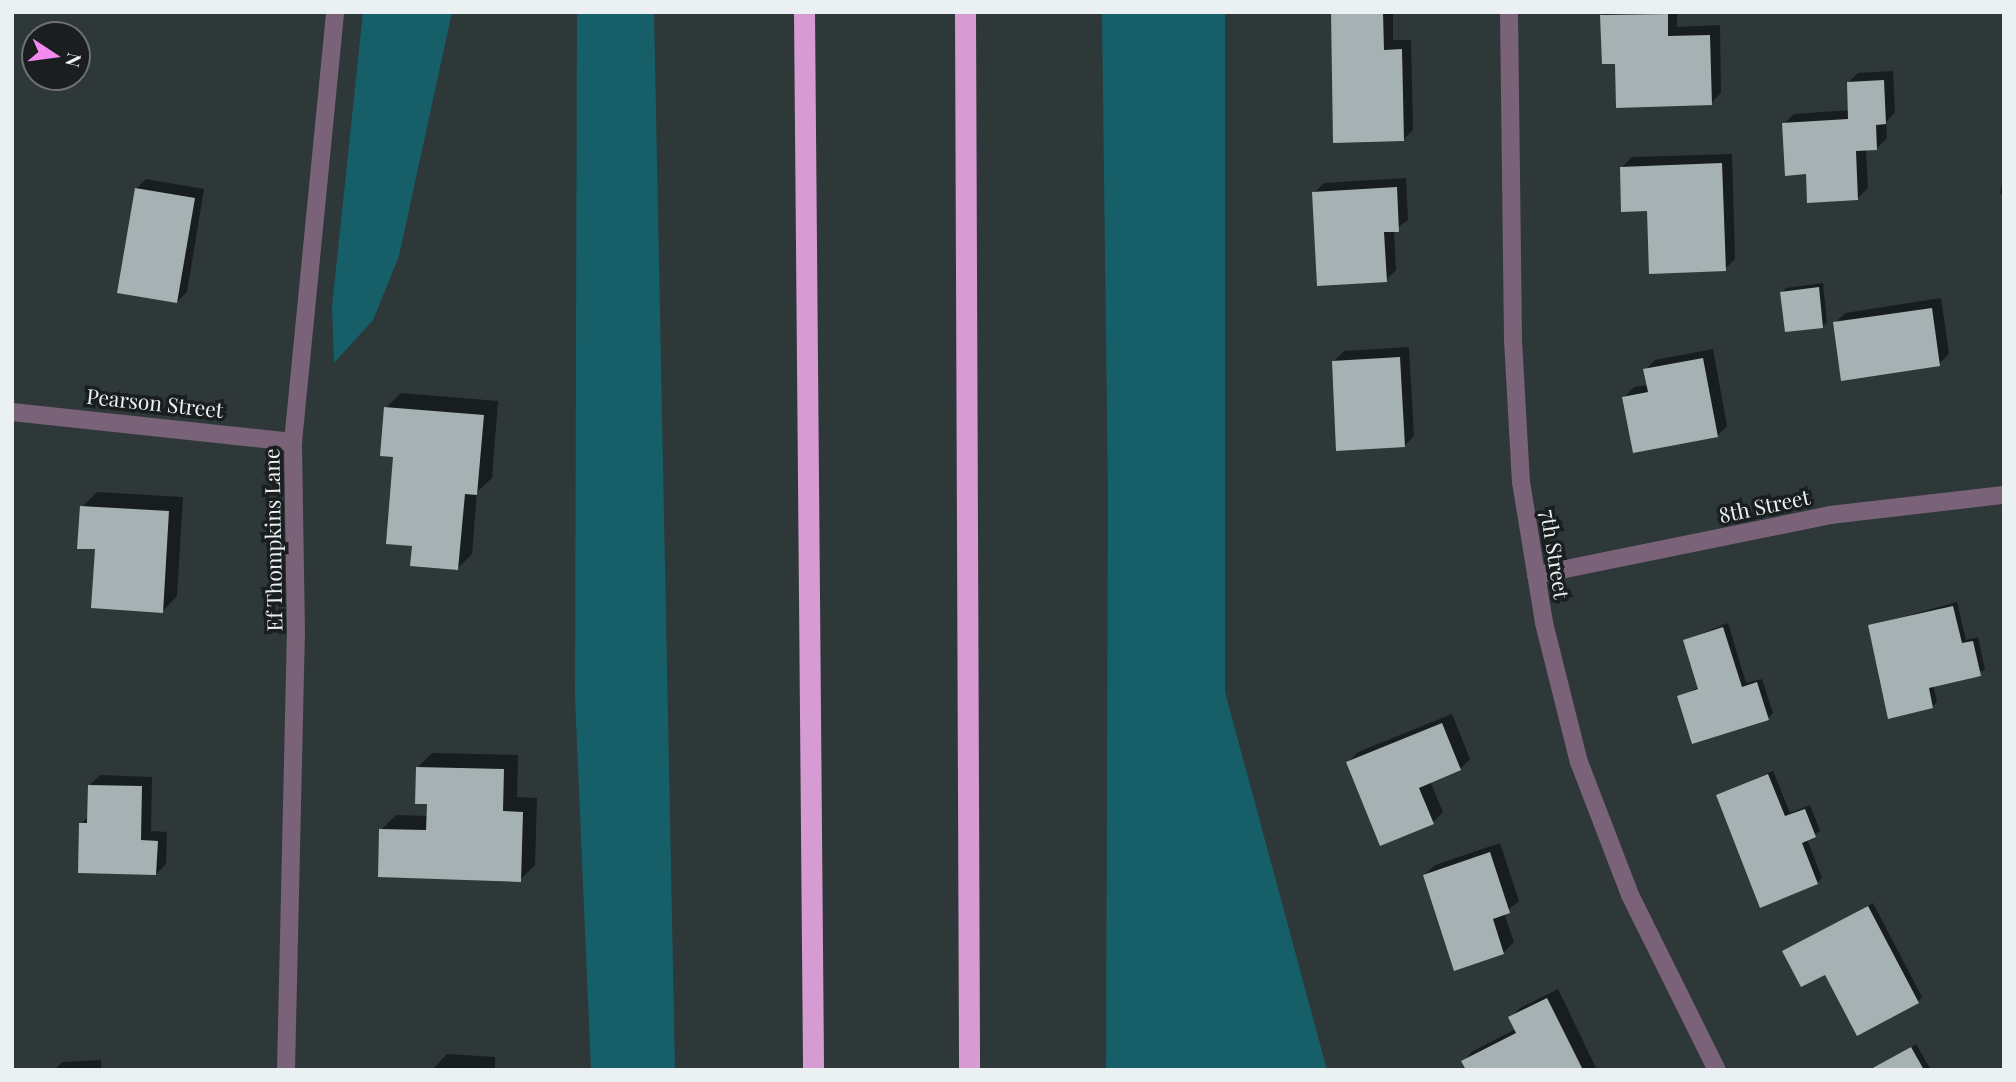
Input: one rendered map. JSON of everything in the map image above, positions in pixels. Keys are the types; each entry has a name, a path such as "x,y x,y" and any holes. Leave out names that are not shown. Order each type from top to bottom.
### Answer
{"highway":[{"path":"804,12 813,1070"},
{"path":"965,12 969,1070"}],"street":[{"name":"Ef Thompkins Lane","path":"286,1070 296,635 293,442 335,12"},
{"name":"7th Street","path":"1509,12 1513,340 1521,482 1536,575 1579,762 1630,895 1717,1070"},
{"name":"Pearson Street","path":"12,412 293,442"},
{"name":"8th Street","path":"1536,575 1830,515 2004,495"}],"shaded area":[{"path":"363,12 452,12 399,256 373,320 334,363 332,307"},
{"path":"577,12 654,12 675,1070 591,1070 575,697"},
{"path":"1102,12 1225,12 1225,692 1327,1070 1106,1070 1108,499"}],"building":[{"path":"1331,12 1383,12 1384,50 1402,49 1404,141 1333,143"},
{"path":"1668,14 1668,36 1710,35 1712,105 1616,108 1615,64 1602,64 1600,15"},
{"path":"1884,80 1886,124 1876,125 1877,150 1856,151 1858,200 1807,203 1806,174 1785,176 1782,123 1848,119 1847,82"},
{"path":"1722,163 1726,271 1649,274 1647,211 1621,212 1620,167"},
{"path":"1397,187 1399,232 1384,232 1387,282 1317,286 1312,192"},
{"path":"135,188 195,198 177,303 117,293"},
{"path":"1819,287 1823,328 1785,332 1780,292"},
{"path":"1932,308 1940,366 1841,381 1833,322"},
{"path":"1400,357 1405,447 1336,451 1332,361"},
{"path":"1703,358 1718,437 1633,453 1622,397 1648,392 1643,369"},
{"path":"384,407 484,415 477,495 465,494 458,570 410,566 412,546 386,544 393,457 380,456"},
{"path":"80,506 169,511 163,613 91,608 95,549 77,549"},
{"path":"1953,606 1962,643 1973,641 1981,676 1929,688 1933,708 1888,719 1868,625"},
{"path":"1723,627 1742,687 1757,682 1769,720 1692,744 1677,696 1698,689 1683,640"},
{"path":"1442,723 1461,770 1419,788 1434,824 1380,846 1346,762"},
{"path":"416,767 504,769 503,811 523,812 521,882 378,877 379,829 426,830 427,804 415,804"},
{"path":"1768,774 1785,816 1805,809 1816,837 1802,843 1818,884 1760,908 1716,795"},
{"path":"88,785 142,786 141,840 158,841 156,875 78,873 79,823 87,823"},
{"path":"1490,852 1510,913 1493,919 1504,954 1454,971 1423,875"},
{"path":"1868,906 1919,1003 1857,1036 1825,975 1801,987 1782,951"},
{"path":"1547,998 1583,1070 1466,1070 1461,1061 1516,1033 1508,1017"},
{"path":"1911,1047 1924,1070 1869,1070"}]}
